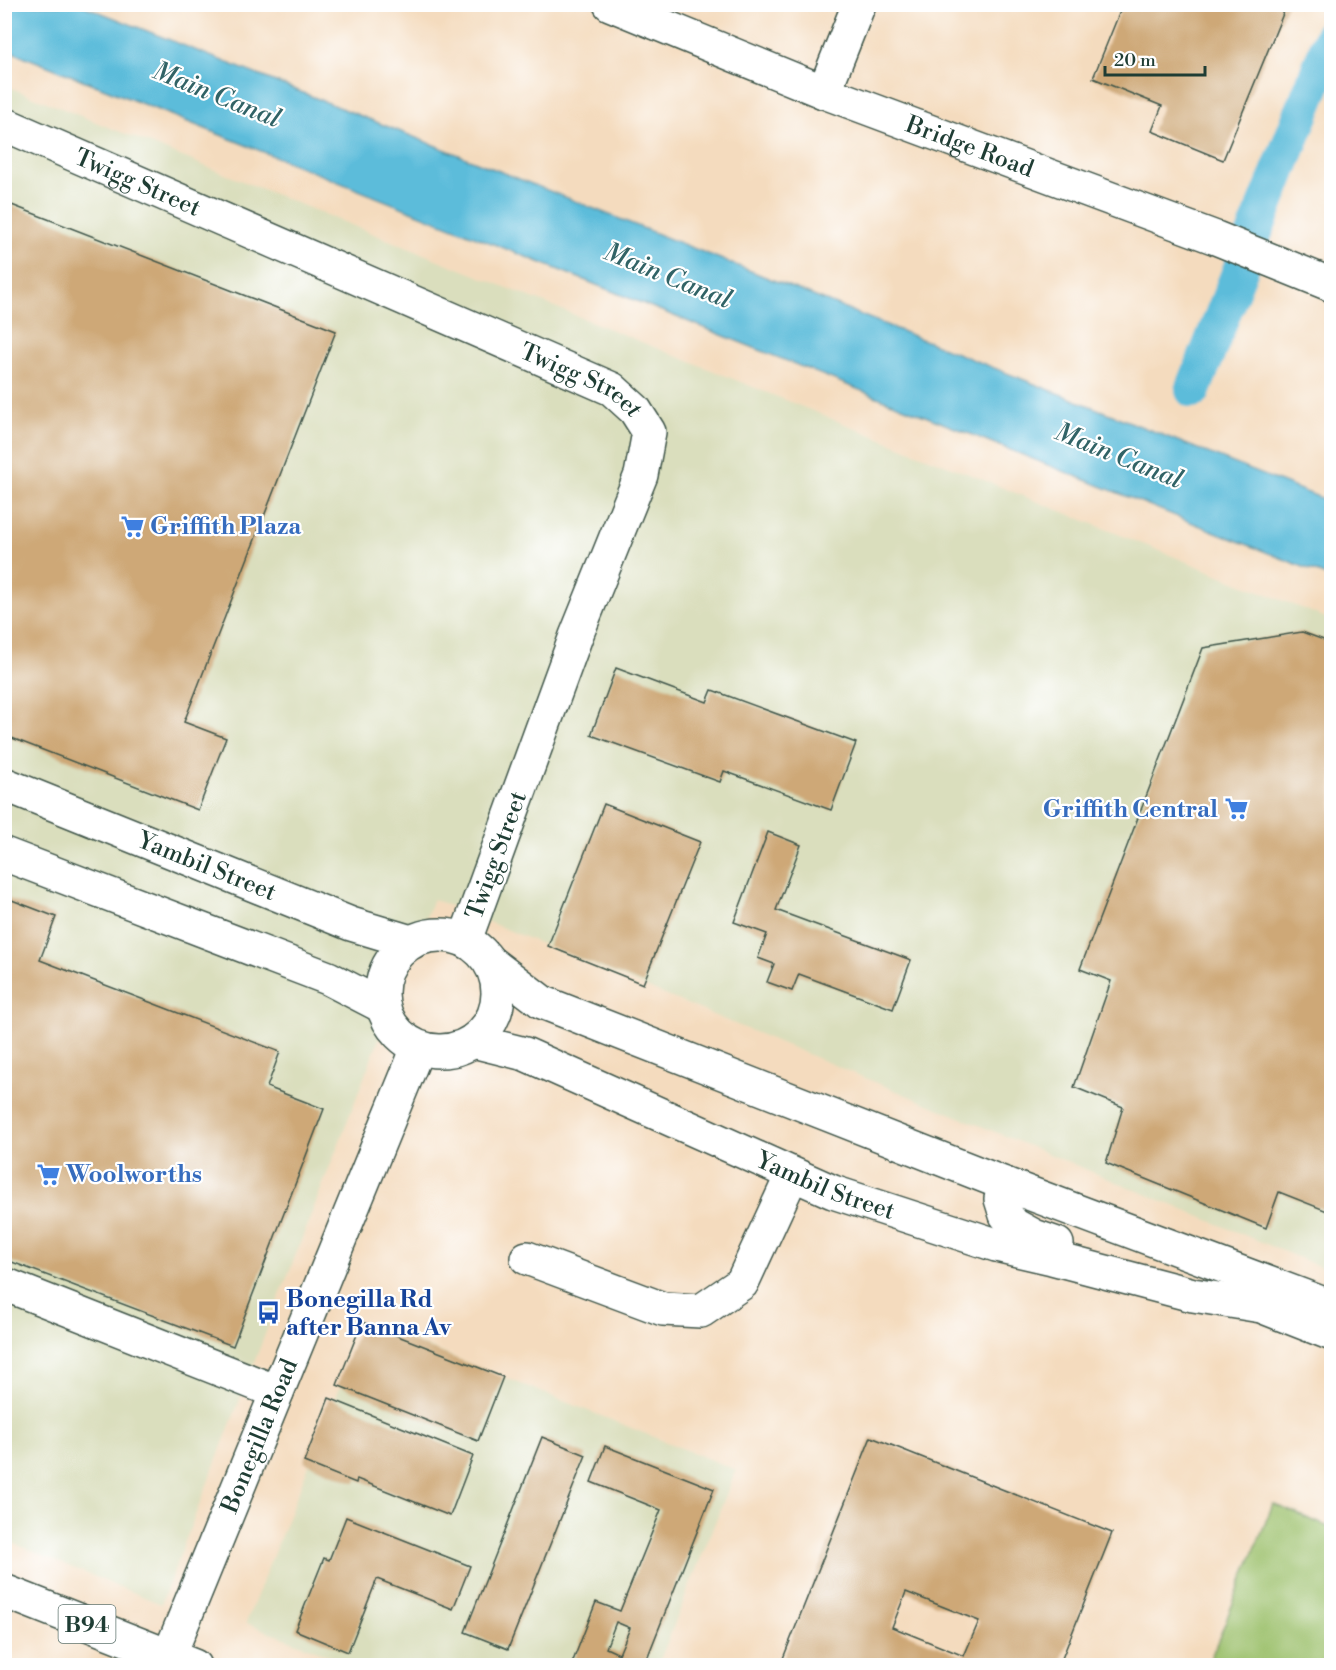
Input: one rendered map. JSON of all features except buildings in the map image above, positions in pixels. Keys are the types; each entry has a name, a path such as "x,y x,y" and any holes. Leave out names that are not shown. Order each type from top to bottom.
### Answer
{"street":[{"name":"Bridge Road","path":"610,4 824,92 1216,238 1332,285"},
{"path":"824,92 859,4"},
{"name":"Twigg Street","path":"4,124 612,389 636,410 649,432 641,475 576,636 465,940"},
{"name":"Yambil Street","path":"4,784 351,924 411,942"},
{"path":"4,854 328,978 382,1006"},
{"path":"448,935 465,940 480,950 490,963 497,980 499,997 495,1014 486,1029 473,1041 457,1050 437,1052 418,1048 402,1038 389,1024 382,1006 381,988 385,970 396,954 411,942 429,936 448,935"},
{"path":"490,963 542,1002 1005,1184 1332,1308"},
{"name":"Yambil Street","path":"473,1041 525,1054 833,1192 996,1245 1193,1295 1261,1306 1332,1334"},
{"name":"Bonegilla Road","path":"181,1660 277,1392 418,1048"},
{"path":"527,1258 663,1309 701,1311 742,1283 792,1175"},
{"name":"Yambil Street","path":"1005,1184 1001,1199 1006,1215 1014,1225 1034,1236 1092,1255 1193,1295"},
{"path":"4,1284 277,1392"},
{"name":"B94","path":"4,1592 181,1660"}],"shaded area":[{"path":"4,85 1331,620 1331,1271 433,899 161,1604 5,1540"},
{"path":"366,1322 736,1470 658,1665 353,1665 246,1623"}],"green space":[{"path":"1273,1504 1331,1528 1331,1665 1208,1665"}],"water":[{"name":"Main Canal","path":"4,5 82,5 1331,502 1331,578 5,49"}],"waterway":[{"path":"1193,390 1332,36"}],"place":[{"name":"Griffith Plaza","path":"132,526"},
{"name":"Griffith Central","path":"1236,809"},
{"name":"Woolworths","path":"48,1174"},
{"name":"Bonegilla Rd after Banna Av","path":"268,1313"}]}
